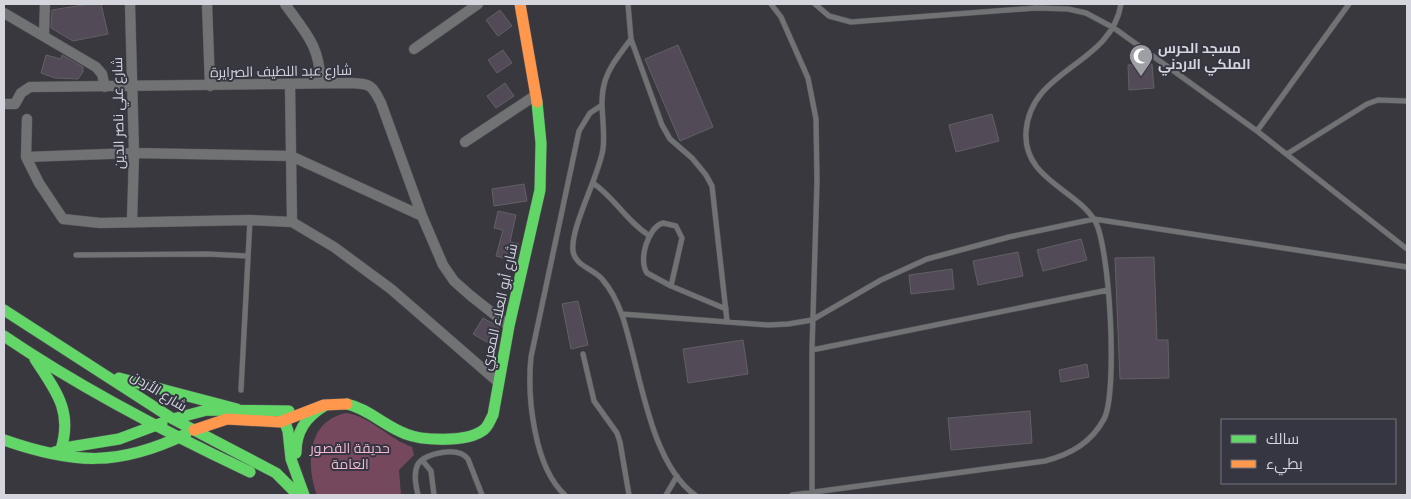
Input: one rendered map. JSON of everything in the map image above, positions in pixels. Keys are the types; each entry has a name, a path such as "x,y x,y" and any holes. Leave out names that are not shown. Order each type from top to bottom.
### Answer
{"main road":[{"name":"شارع أبو العلاء المعري","path":"4,440 56,451 71,458 114,456 148,450 220,420 283,416 307,409 348,404 367,411 410,436 459,438 474,435 488,426 493,415 509,326 540,190 541,143 536,95 520,4"},
{"name":"شارع الأردن","path":"4,310 173,419 276,472 298,495"},
{"path":"4,336 34,357 154,427 265,478 286,495"},
{"path":"34,357 66,415 68,426 56,451"},
{"path":"102,374 237,409 283,416 291,459 304,495"},
{"path":"296,471 296,447 301,427 312,413 324,406"},
{"path":"56,451 110,441 200,411 237,409"}],"street":[{"path":"44,35 45,4"},
{"name":"شارع علي ناصر الدين","path":"130,4 134,153 132,221"},
{"path":"208,4 210,86"},
{"path":"286,4 314,45 318,56 320,83"},
{"path":"414,49 478,4"},
{"path":"4,13 96,67 102,74 105,87"},
{"name":"شارع عبد اللطيف الصرايرة","path":"4,105 15,104 22,93 30,88 320,83 361,83 374,87 422,216 444,265 454,281 509,326"},
{"path":"290,84 292,222"},
{"path":"466,142 536,95"},
{"path":"27,119 26,157 39,183 67,221 250,220 292,222 334,247 391,289 498,382"},
{"path":"26,157 134,153 291,156 422,216"}],"lane":[{"path":"628,4 631,40 667,134 692,158 706,175 712,186 727,321"},
{"path":"772,4 781,17 808,78 816,119 817,181 812,320 812,494"},
{"path":"815,4 829,16 851,22 1036,8 1068,9 1086,13 1114,28 1257,131 1407,249"},
{"path":"792,495 812,494 1045,460 1064,456 1081,447 1095,433 1105,417 1111,399 1112,380 1108,290 1102,240 1094,219 1039,171 1029,153 1026,134 1028,114 1037,96 1052,82 1091,53 1114,28 1122,4"},
{"path":"1257,131 1349,4"},
{"path":"631,40 609,69 603,90 603,149 575,234 573,252 577,259 602,279 622,314 652,425 662,450 677,476 696,495"},
{"path":"1288,154 1367,104 1378,100 1407,101"},
{"path":"565,495 554,485 544,462 536,430 529,378 531,357 579,131 590,113 602,105"},
{"path":"593,183 611,198 633,224 650,236"},
{"path":"622,314 775,325 812,320 881,280 927,259 1001,239 1094,219 1407,267"},
{"path":"241,390 250,220"},
{"path":"671,286 682,238 676,226 663,222 653,229 642,262 643,268 647,273 671,286 726,309"},
{"path":"76,255 207,254 248,256"},
{"path":"812,350 1108,290"},
{"path":"583,354 594,401 617,433 620,442 629,495"},
{"path":"418,495 415,475 418,465 422,460 452,450 464,454 482,495"},
{"path":"422,460 431,471 434,495"},
{"path":"666,495 677,476"}],"green space":[{"name":"حديقة القصور العامة","path":"346,413 363,418 395,439 412,447 414,455 399,470 401,495 317,495 311,470 313,445 323,425 333,418"}],"building":[{"path":"101,4 108,34 73,41 51,28 52,10"},
{"path":"500,10 512,26 498,36 486,20"},
{"path":"678,45 713,127 680,141 645,59"},
{"path":"503,50 512,63 497,73 488,60"},
{"path":"46,55 61,59 62,55 83,67 83,72 78,79 55,78 41,73"},
{"name":"مسجد الحرس الملكي الاردني","path":"1152,64 1154,88 1129,90 1128,65"},
{"path":"505,83 514,96 496,108 487,96"},
{"path":"992,114 999,141 956,152 949,125"},
{"path":"524,184 527,201 494,206 492,189"},
{"path":"498,211 516,215 510,242 519,244 514,261 496,256 503,230 494,228"},
{"path":"1081,239 1087,260 1043,271 1037,250"},
{"path":"1018,252 1023,276 978,285 973,261"},
{"path":"1154,257 1157,340 1168,340 1169,378 1120,379 1115,258"},
{"path":"952,269 954,289 911,294 909,275"},
{"path":"578,301 588,345 571,349 562,304"},
{"path":"483,318 499,327 490,344 473,334"},
{"path":"743,340 748,374 688,383 683,349"},
{"path":"1087,364 1089,377 1061,382 1059,370"},
{"path":"1030,411 1032,443 951,450 948,418"}],"traffic: fast":[{"path":"347,404 355,406 398,431 423,438 455,439 466,437 475,435 487,426 493,415 509,326 540,190 541,143 537,102"},
{"path":"4,310 173,419 276,473 298,495"},
{"path":"4,336 63,374 124,409 250,472"},
{"path":"35,359 60,401 65,423 61,449"},
{"path":"119,378 237,409"},
{"path":"296,453 296,445 303,425 324,406"},
{"path":"173,419 207,410 289,411"},
{"path":"281,412 288,431 291,459 304,495"},
{"path":"52,453 70,447 119,439 162,423"},
{"path":"4,440 52,454 95,458 117,457 139,452 186,434"}],"traffic: slow":[{"path":"520,4 537,102"},
{"path":"194,430 227,419 280,422 324,405 347,404"}],"place":[{"name":"مسجد الحرس الملكي الاردني","path":"1141,77"}]}
